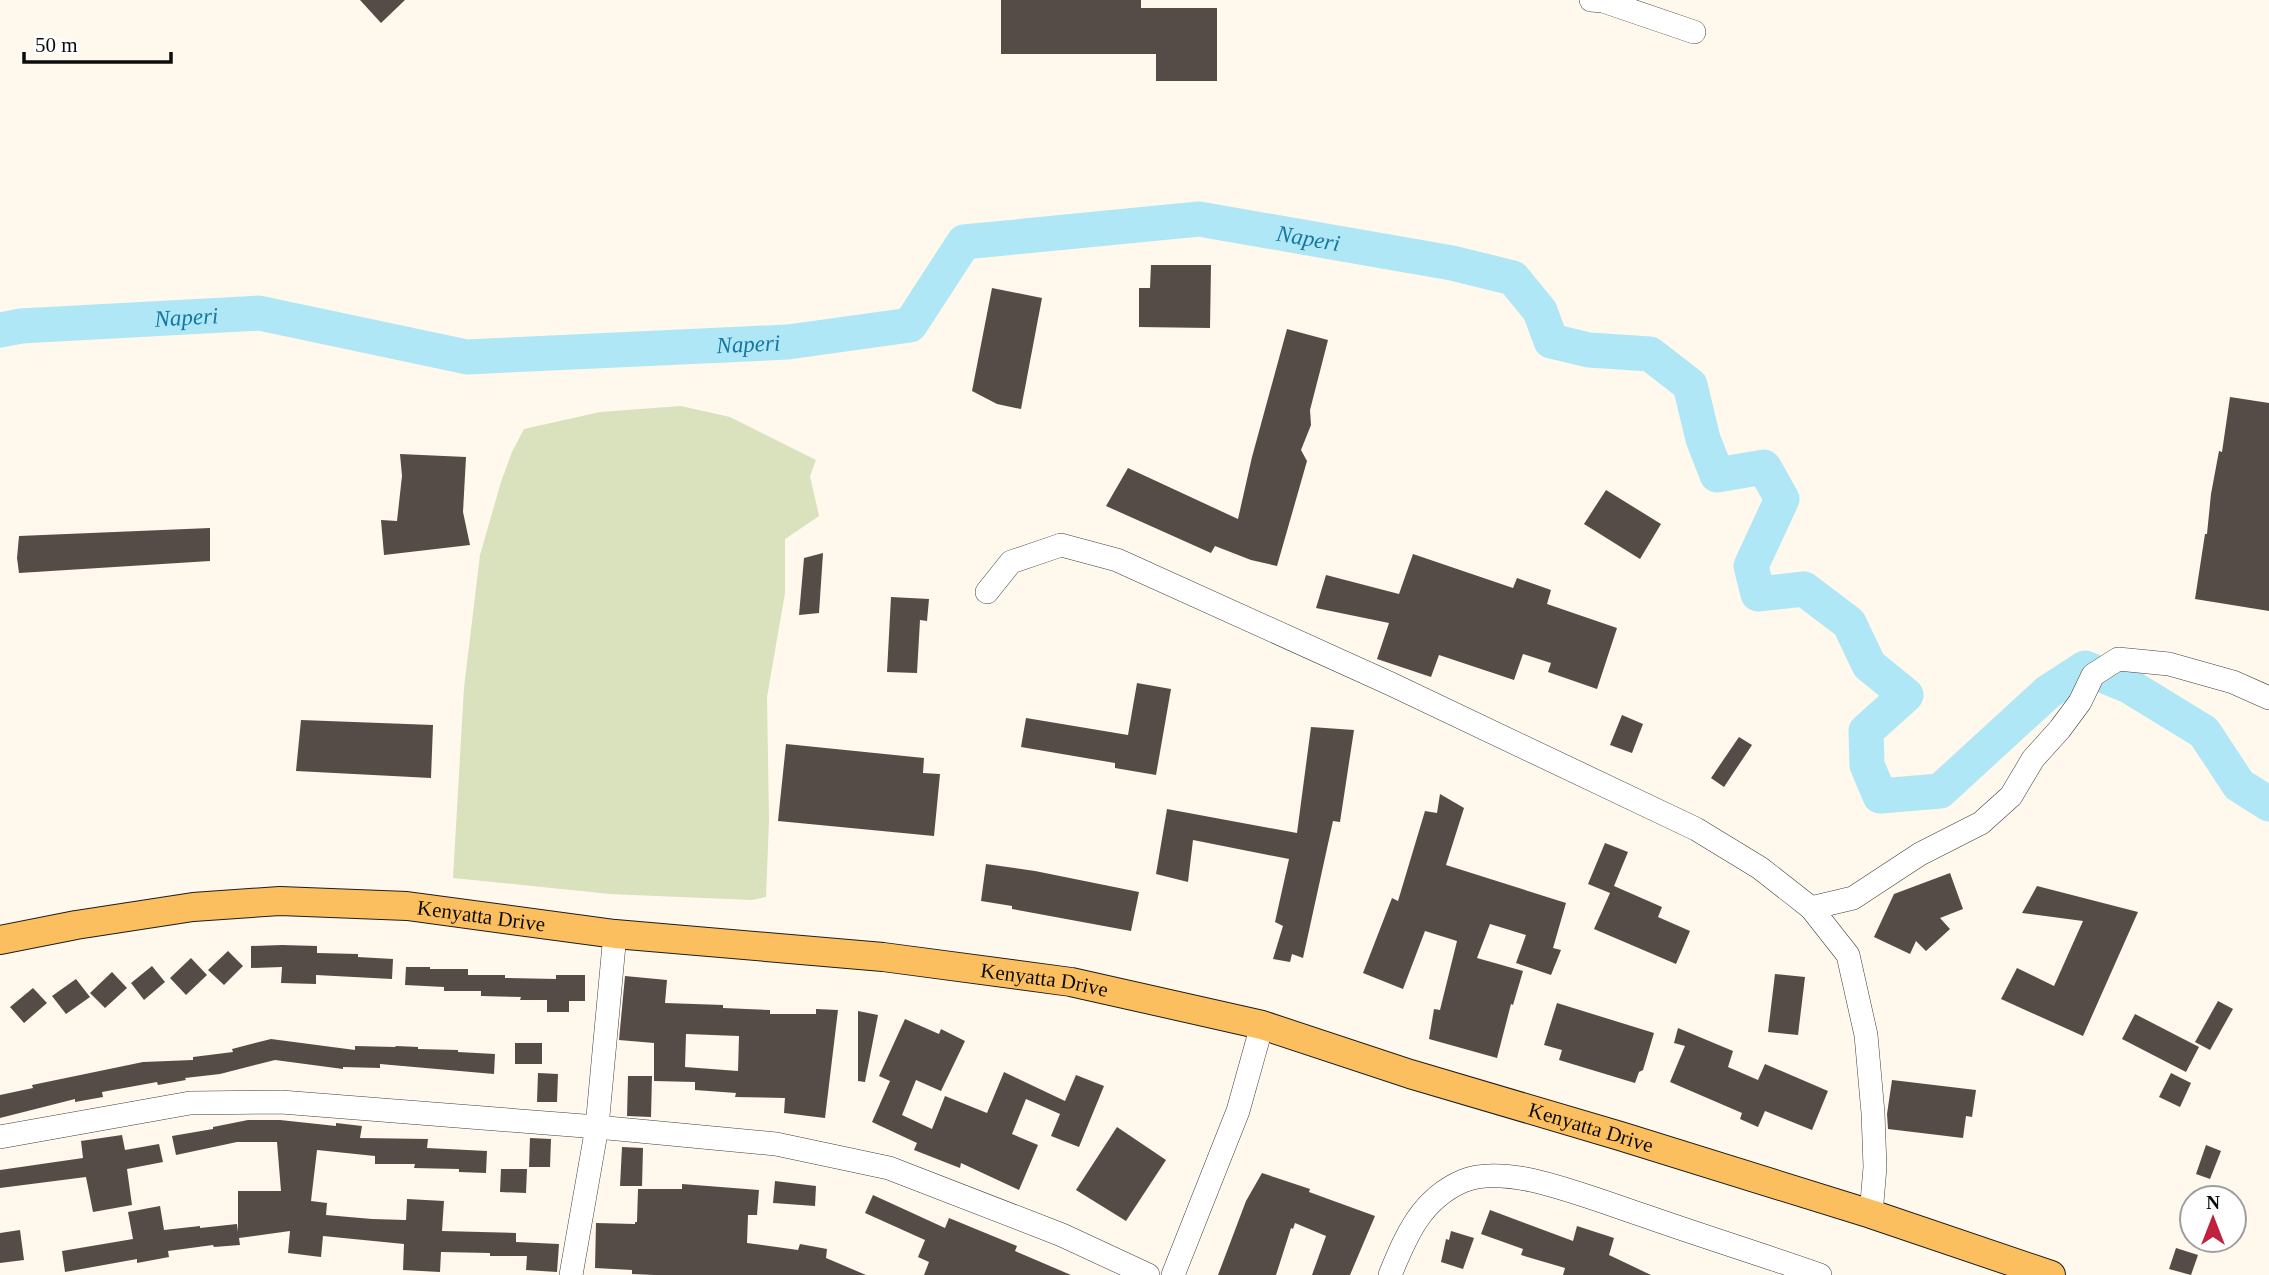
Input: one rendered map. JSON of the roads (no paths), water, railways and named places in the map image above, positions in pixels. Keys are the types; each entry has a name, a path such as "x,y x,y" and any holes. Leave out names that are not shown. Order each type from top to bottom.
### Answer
{"main road":[{"name":"Kenyatta Drive","path":"0,940 193,906 280,901 407,906 615,934 883,957 1071,982 1262,1025 1410,1074 1871,1214 2051,1275"}],"street":[{"path":"1591,0 1603,1 1694,32"},
{"path":"987,592 1011,562 1061,545 1117,560 1391,684 1696,829 1760,868 1811,908 1848,955 1866,1035 1875,1153 1871,1214"},
{"path":"1811,908 1853,898 1920,854 1981,822 2011,796 2033,759 2080,702 2093,675 2118,659 2169,664 2233,682 2269,698"},
{"path":"571,1275 597,1127 615,934"},
{"path":"1173,1275 1238,1111 1262,1025"},
{"path":"0,1137 190,1103 281,1102 776,1144 889,1168 1062,1235 1148,1275"},
{"path":"1390,1275 1408,1232 1421,1212 1435,1197 1463,1181 1476,1177 1529,1180 1586,1195 1820,1275"}],"waterway":[{"name":"Naperi","path":"0,330 21,326 259,313 467,357 788,342 910,325 964,242 1199,219 1452,263 1513,278 1540,311 1551,341 1589,350 1650,354 1690,385 1703,439 1717,475 1764,467 1782,499 1751,566 1758,594 1804,589 1849,623 1869,665 1906,695 1866,731 1867,765 1880,796 1940,791 2048,692 2085,668 2129,686 2204,732 2239,785 2269,804"}]}
